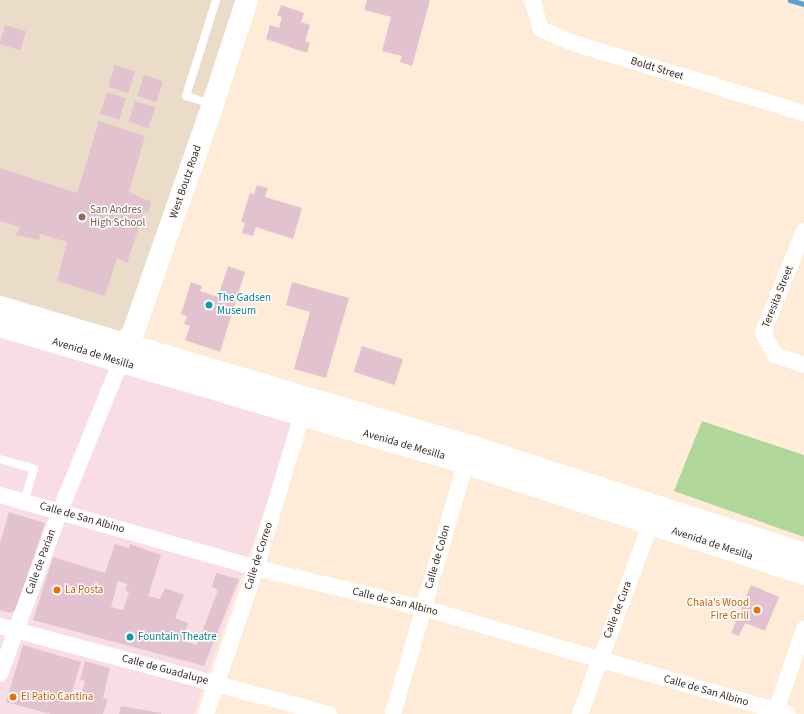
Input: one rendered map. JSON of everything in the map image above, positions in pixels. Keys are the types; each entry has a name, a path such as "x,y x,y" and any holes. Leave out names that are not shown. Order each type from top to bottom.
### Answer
{"main road":[{"name":"West Boutz Road","path":"124,354 135,328 213,104 247,0"},
{"name":"Avenida de Mesilla","path":"0,307 124,354"},
{"name":"Avenida de Mesilla","path":"0,326 124,354 468,455 654,515 804,554"},
{"name":"Avenida de Mesilla","path":"654,515 804,574"}],"street":[{"name":"Boldt Street","path":"532,0 541,29 570,42 804,113"},
{"name":"Teresita Street","path":"804,231 763,333 775,355 804,365"},
{"name":"Calle de Parian","path":"0,674 60,511 124,354"},
{"name":"Calle de Correo","path":"206,714 256,568 305,406"},
{"name":"Calle de Colon","path":"393,714 468,455"},
{"name":"Calle de San Albino","path":"0,495 256,568 423,608 780,713"},
{"name":"Calle de Cura","path":"580,714 654,515"},
{"name":"Calle de Guadalupe","path":"0,626 329,714"},
{"path":"780,713 804,629"}],"lane":[{"path":"213,104 186,96 216,0"},
{"path":"0,459 34,469 24,501"}],"shaded area":[{"name":"San Andres High School","path":"0,0 237,0 184,161 125,325 119,331 0,301"},
{"path":"0,331 296,419 194,714 0,714"}],"green space":[{"path":"702,421 804,455 804,537 674,491"}],"building":[{"path":"367,0 430,0 412,66 400,62 402,56 382,51 391,17 364,10"},
{"path":"281,5 304,13 301,22 310,25 305,41 310,43 307,53 266,39 270,25 279,28 282,17 277,16"},
{"path":"5,25 26,31 21,50 0,44"},
{"path":"115,65 135,71 128,93 108,87"},
{"path":"144,75 163,81 156,102 137,96"},
{"path":"107,92 126,98 119,120 100,114"},
{"path":"135,101 155,107 149,128 129,122"},
{"path":"99,121 145,136 129,192 151,202 148,213 144,212 127,263 117,258 105,296 57,281 67,242 40,234 39,240 16,235 20,227 0,221 0,168 77,193"},
{"path":"257,185 268,188 265,197 302,208 293,239 256,227 253,236 242,233 245,223 241,222 250,193 254,194"},
{"name":"The Gadsen Museum","path":"228,266 245,272 220,352 185,340 190,326 184,324 187,316 181,314 191,282 202,286 200,291 218,297"},
{"path":"292,282 349,298 326,378 294,369 310,312 286,305"},
{"path":"362,346 403,359 395,385 354,372"},
{"path":"9,512 45,523 16,610 9,613 0,610 0,543"},
{"path":"115,544 129,548 130,544 161,555 148,596 160,599 165,588 184,595 175,618 188,623 182,640 197,645 218,590 212,587 216,573 239,579 204,666 33,620 53,557 105,573","holes":["118,581 127,584 125,591 129,592 123,610 111,607"]},
{"name":"Chala's Wood Fire Grill","path":"751,585 779,597 765,631 745,623 739,636 731,633"},
{"path":"23,645 81,662 71,695 81,697 85,681 80,680 85,661 110,668 103,698 108,699 103,714 51,714 6,702"},
{"path":"121,706 161,713 161,714 119,714"}],"waterway":[{"path":"790,0 804,4"}],"place":[{"name":"San Andres High School","path":"82,217"},
{"name":"The Gadsen Museum","path":"209,305"},
{"name":"La Posta","path":"57,590"},
{"name":"Chala's Wood Fire Grill","path":"757,610"},
{"name":"Fountain Theatre","path":"130,637"},
{"name":"El Patio Cantina","path":"13,697"}]}
